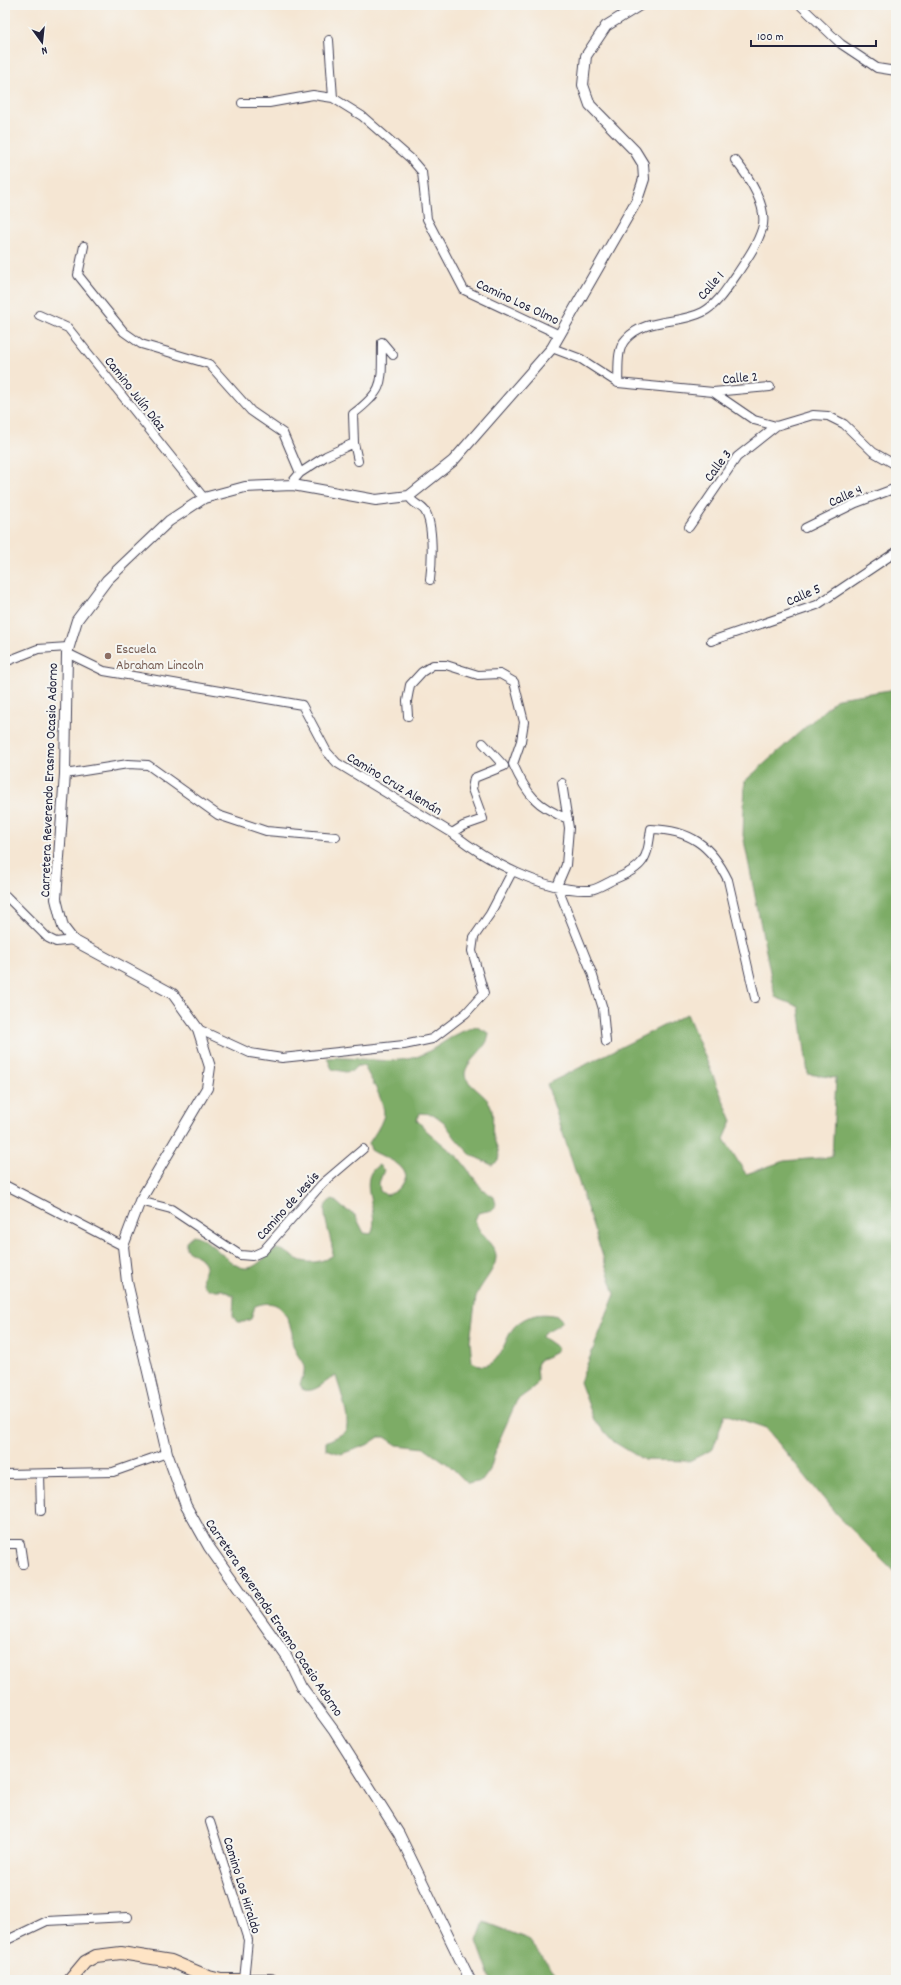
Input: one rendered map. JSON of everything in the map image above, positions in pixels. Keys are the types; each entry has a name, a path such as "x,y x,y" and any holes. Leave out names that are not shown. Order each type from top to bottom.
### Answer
{"main road":[{"path":"70,1980 85,1962 96,1956 121,1953 171,1961 215,1979 271,1980"}],"street":[{"path":"430,580 433,559 430,532 425,511 410,499 409,496 453,461 552,348 637,200 644,179 643,164 635,151 590,105 583,85 586,56 606,26 640,5"},
{"path":"800,5 847,48 877,68 896,71"},
{"path":"329,40 333,98"},
{"name":"Camino Los Olmo","path":"242,102 269,103 313,95 333,98 362,116 410,158 422,172 427,219 464,290 560,335"},
{"name":"Calle 1","path":"618,383 620,351 622,343 627,337 645,326 689,318 713,305 722,295 753,250 763,227 763,211 751,180 736,160"},
{"path":"84,246 78,275 124,332 141,344 209,364 252,411 283,433 300,473"},
{"name":"Camino Julín Díaz","path":"39,315 68,328 204,498"},
{"path":"358,461 354,443 353,414 370,401 382,383 382,342 393,354"},
{"path":"552,348 581,359 618,383"},
{"name":"Calle 2","path":"618,383 712,392 770,387"},
{"path":"712,392 754,420 776,426 813,415 828,416 844,424 873,452 896,465"},
{"name":"Calle 3","path":"688,527 737,457 776,426"},
{"path":"293,486 294,480 300,473 326,456 354,443"},
{"name":"Carretera Reverendo Erasmo Ocasio Adorno","path":"409,496 376,500 293,486 245,487 204,498 169,521 107,580 77,620 68,650 65,774 56,898 63,927 73,940 173,994 198,1029 210,1067 207,1088 140,1201 123,1246 127,1282 167,1453 186,1506 209,1547 287,1657 301,1686 334,1731 399,1834 470,1980"},
{"name":"Calle 4","path":"805,528 856,503 896,488"},
{"name":"Calle 5","path":"711,642 817,605 896,552"},
{"path":"5,659 10,660 38,649 68,650"},
{"name":"Camino Cruz Alemán","path":"68,650 104,671 302,705 327,752 337,763 452,833 468,846 512,872 557,886 591,890 634,871 647,855 651,829 670,830 690,836 707,849 720,863 728,880 755,998"},
{"path":"408,716 407,701 410,685 422,672 433,665 446,665 478,675 500,674 514,682 524,722 521,741 513,764 531,797 548,810 568,819"},
{"path":"452,833 463,826 483,819 472,789 474,778 504,766 483,743"},
{"path":"65,774 128,764 148,765 218,815 266,831 336,837"},
{"path":"562,783 568,819 566,865 557,886 592,973 603,1009 606,1042"},
{"path":"198,1029 250,1053 282,1058 404,1045 432,1039 466,1013 484,993 472,951 474,938 490,914 512,872"},
{"path":"5,895 48,938 56,942 73,940"},
{"name":"Camino de Jesús","path":"140,1201 171,1208 240,1255 252,1256 263,1251 322,1184 363,1149"},
{"path":"5,1185 123,1246"},
{"path":"5,1474 113,1472 167,1453"},
{"path":"40,1474 41,1511"},
{"path":"5,1544 20,1544 23,1564"},
{"name":"Camino Los Hiraldo","path":"210,1822 248,1940 244,1980"},
{"path":"5,1941 46,1921 128,1917"}],"green space":[{"path":"896,689 896,1574 837,1515 766,1428 725,1414 713,1449 689,1461 644,1460 614,1442 594,1420 580,1382 615,1294 547,1084 687,1014 732,1121 724,1139 746,1174 784,1161 832,1157 836,1078 808,1074 799,1007 775,997 743,835 745,781 838,698"},
{"path":"477,1027 489,1033 488,1039 469,1064 465,1075 469,1082 488,1100 490,1104 493,1116 494,1139 499,1157 498,1161 492,1165 471,1155 456,1139 444,1122 433,1114 419,1113 417,1120 427,1131 460,1159 482,1189 494,1197 496,1204 492,1210 478,1213 475,1220 480,1232 494,1249 496,1261 476,1297 470,1341 472,1362 482,1365 489,1364 495,1360 512,1329 522,1320 532,1316 547,1314 558,1316 563,1321 541,1336 558,1348 553,1354 539,1360 537,1366 538,1380 535,1387 517,1400 498,1443 490,1470 482,1481 468,1484 449,1465 425,1448 397,1445 385,1437 379,1437 367,1445 341,1454 326,1449 326,1442 339,1436 347,1427 346,1413 336,1376 312,1390 303,1390 300,1384 304,1371 303,1363 292,1344 290,1325 281,1308 270,1303 255,1306 251,1319 244,1322 237,1322 233,1316 234,1296 223,1290 208,1290 205,1287 202,1279 206,1265 203,1260 186,1249 186,1241 193,1235 200,1238 208,1242 230,1261 245,1268 252,1267 277,1249 301,1261 321,1261 333,1255 325,1208 329,1201 333,1199 343,1208 355,1215 364,1233 371,1234 373,1216 368,1187 372,1171 379,1165 384,1170 379,1183 380,1191 386,1195 393,1193 399,1188 406,1176 401,1167 392,1160 371,1150 369,1143 380,1125 384,1113 381,1099 364,1066 357,1066 352,1071 345,1072 332,1069 327,1058 385,1060 408,1059 426,1053 455,1035"},
{"path":"484,1922 528,1939 561,1980 491,1980 477,1941"}],"place":[{"name":"Escuela Abraham Lincoln","path":"108,656"}]}
